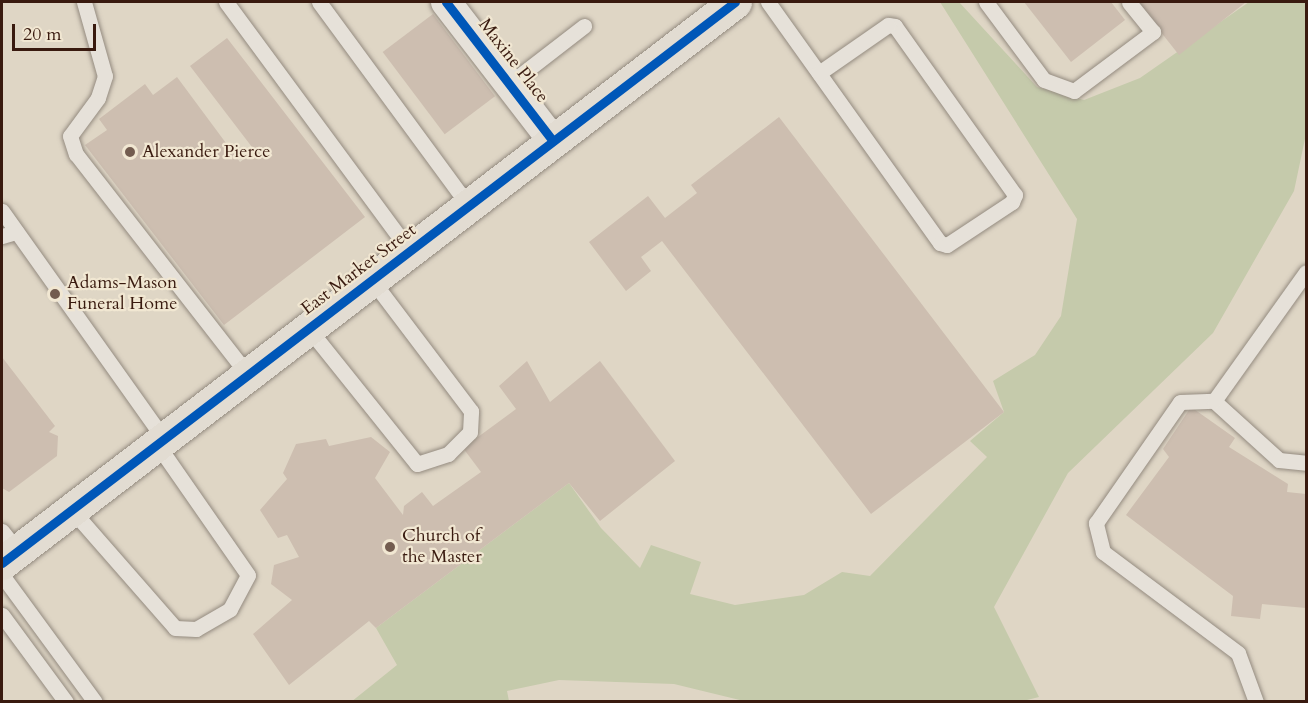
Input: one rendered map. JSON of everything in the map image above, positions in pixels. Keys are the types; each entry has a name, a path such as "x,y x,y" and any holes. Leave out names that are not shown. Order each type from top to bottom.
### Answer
{"main road":[{"name":"East Market Street","path":"5,555 71,509 411,252 721,6"}],"street":[{"name":"Maxine Place","path":"446,2 553,141"}],"lane":[{"path":"84,2 105,76 98,98 70,136 76,154 248,375"},
{"path":"230,2 411,252"},
{"path":"319,2 469,206"},
{"path":"768,2 940,243 946,245 1012,202 1015,195 895,26 888,25 819,73"},
{"path":"986,2 1044,80 1074,91 1153,32 1129,2"},
{"path":"509,84 584,26"},
{"path":"2,211 9,234 161,441 248,575 230,609 196,629 175,628 71,509"},
{"path":"1214,401 1306,272"},
{"path":"308,328 417,464 448,454 470,432 471,411 372,280"},
{"path":"1256,702 1238,653 1103,552 1096,523 1180,402 1214,401 1278,460 1306,464"},
{"path":"5,555 95,702"},
{"path":"2,615 66,702"}],"green space":[{"path":"940,2 959,2 1037,87 1084,100 1140,78 1249,2 1306,2 1306,134 1294,191 1213,333 1068,473 994,607 1039,697 1019,702 748,702 674,684 559,680 507,691 509,701 351,702 397,665 376,628 569,483 601,528 640,568 651,545 701,562 690,594 735,605 804,595 842,572 870,576 987,457 970,441 1004,412 993,381 1035,355 1061,316 1077,219"}],"building":[{"path":"1024,2 1111,2 1125,20 1071,62"},
{"path":"1137,2 1246,2 1179,55"},
{"path":"433,14 495,96 445,134 383,52"},
{"path":"227,38 365,217 224,325 85,145 107,130 99,119 145,84 153,95 177,77 240,162 255,151 190,66"},
{"path":"779,117 1004,412 871,514 662,241 641,257 651,271 626,291 589,242 648,196 665,218 697,193 691,185"},
{"path":"2,357 55,426 49,432 58,436 57,456 9,492 2,488"},
{"name":"Church of the Master","path":"527,361 550,402 600,361 675,461 600,521 569,483 376,628 369,621 289,685 253,634 292,600 271,584 274,565 299,557 287,535 278,538 260,510 287,479 283,473 296,444 326,439 329,446 371,437 390,452 375,478 403,515 404,506 422,492 433,506 481,472 463,448 516,409 499,386"},
{"path":"1191,407 1235,438 1229,447 1288,484 1287,492 1306,494 1306,608 1262,604 1260,619 1231,616 1233,596 1126,515 1169,457 1163,449"}],"cycle path":[{"path":"446,2 553,141"},
{"path":"2,563 735,2"}],"place":[{"name":"Alexander Pierce","path":"130,152"},
{"name":"Adams-Mason Funeral Home","path":"55,294"},
{"name":"Church of the Master","path":"390,547"}]}
